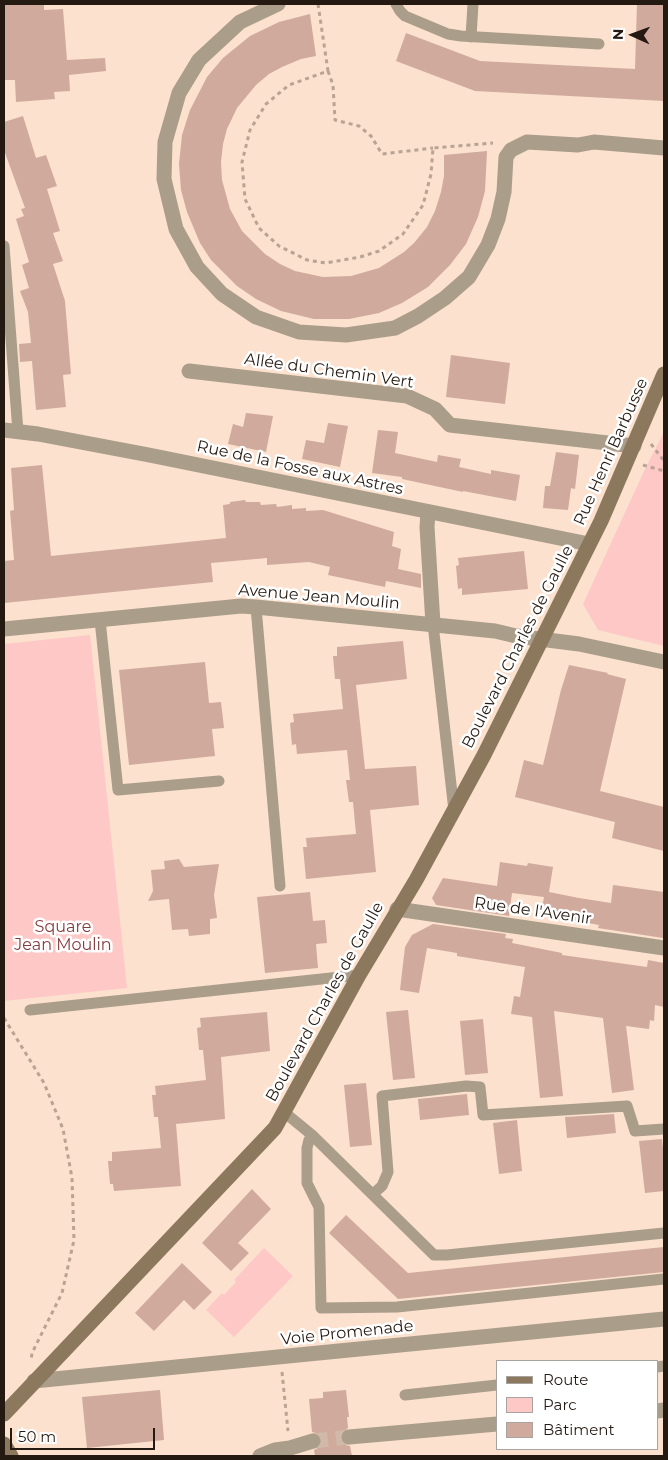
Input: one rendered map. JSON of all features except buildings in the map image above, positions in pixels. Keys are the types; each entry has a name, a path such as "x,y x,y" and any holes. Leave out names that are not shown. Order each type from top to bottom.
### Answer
{"main road":[{"name":"Rue Henri Barbusse","path":"589,544 628,460 664,374"},
{"name":"Boulevard Charles de Gaulle","path":"4,1414 275,1128 359,975 416,880 454,810 589,544"},
{"path":"4,1444 11,1456"}],"street":[{"path":"278,4 240,22 199,60 179,93 165,142 164,179 176,229 197,267 203,274 222,294 256,317 299,332 346,335 395,328 446,298 469,277 488,245 498,219 504,192 506,157 510,150 527,142 578,146 594,142 664,148"},
{"name":"Allée du Chemin Vert","path":"189,371 407,396 434,409 450,425 634,446"},
{"name":"Rue de la Fosse aux Astres","path":"11,431 149,455 589,544"},
{"path":"428,512 427,527 434,624"},
{"name":"Avenue Jean Moulin","path":"4,629 241,606 495,630 516,636 578,644 664,662"},
{"name":"Rue de l'Avenir","path":"398,909 664,948"},
{"name":"Voie Promenade","path":"32,1383 664,1319"},
{"path":"349,1437 496,1424"},
{"path":"260,1456 275,1450 290,1448 313,1441"}],"lane":[{"path":"396,4 405,16 448,34 599,44"},
{"path":"471,37 472,4"},
{"path":"4,246 11,431"},
{"path":"256,607 280,886"},
{"path":"100,620 118,790 219,780"},
{"path":"434,624 454,810"},
{"path":"30,1010 359,975"},
{"path":"373,1194 382,1186 388,1172 382,1096 466,1086 480,1087 483,1115 627,1106 634,1131 664,1128"},
{"path":"284,1112 312,1135 434,1255 664,1233"},
{"path":"312,1135 307,1148 307,1183 319,1207 321,1308 397,1307 664,1279"},
{"path":"405,1395 496,1385"}],"path":[{"path":"318,4 328,71 333,85 335,120 359,126 371,136 382,154 493,143"},
{"path":"328,71 288,84 266,104 250,130 242,162 245,199 259,228 279,246 307,260 326,263 360,257 379,251 403,234 423,205 432,174 433,148"},
{"path":"628,460 664,471"},
{"path":"4,1018 44,1083 63,1129 72,1178 74,1240 62,1293 32,1353 32,1383"},
{"path":"281,1357 290,1448"}],"green space":[{"path":"664,432 664,646 598,630 583,604"},
{"name":"Square Jean Moulin","path":"90,635 127,988 4,1001 4,644"},
{"path":"264,1248 293,1276 234,1337 206,1310 222,1293 224,1295 236,1282 234,1280"}],"tunnel":[{"path":"313,1441 349,1437"}]}
